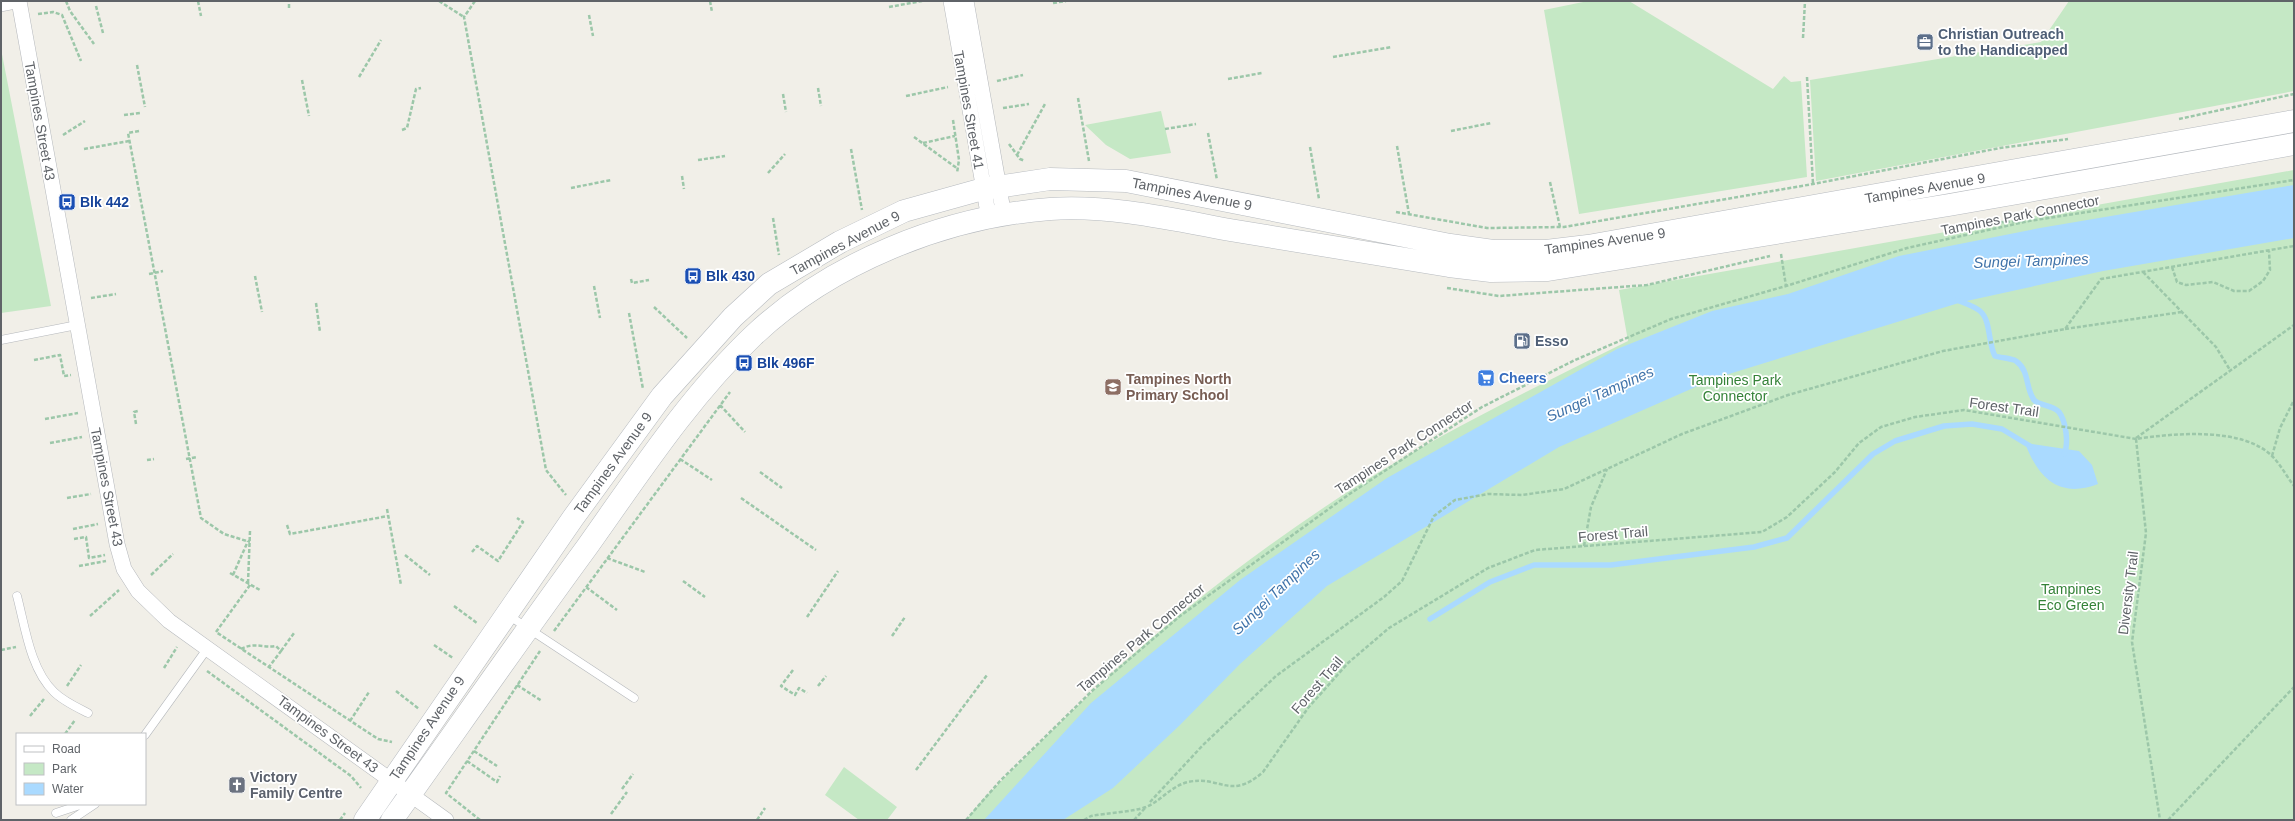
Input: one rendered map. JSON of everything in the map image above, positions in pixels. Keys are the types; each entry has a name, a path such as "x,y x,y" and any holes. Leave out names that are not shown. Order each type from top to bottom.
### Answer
{"main road":[{"name":"Tampines Avenue 9","path":"364,820 644,418 733,317 769,284 840,242 904,211 990,187 1050,180 1126,181 1450,244 1493,251 1546,250 1588,246 1737,221 2294,121"},
{"name":"Tampines Avenue 9","path":"392,820 528,628 666,437 694,401 753,337 784,309 816,286 911,239 996,217 1054,209 1123,211 1449,266 1491,271 1548,270 1927,209 2294,144"}],"street":[{"path":"1,4 18,1"},
{"name":"Tampines Street 43","path":"18,1 117,544 124,569 138,591 169,621 446,820"},
{"name":"Tampines Street 41","path":"951,1 996,217"},
{"name":"Tampines Street 41","path":"966,1 990,187"}],"lane":[{"path":"1,340 77,325"},
{"path":"17,596 34,657 44,680 52,690 64,700 88,713"},
{"path":"507,614 634,698"},
{"path":"146,734 207,649"},
{"path":"56,813 81,805"},
{"path":"71,820 94,805"}],"path":[{"path":"66,1 70,11 94,44"},
{"path":"198,1 201,16"},
{"path":"289,1 289,8"},
{"path":"439,1 464,17 546,470 569,499"},
{"path":"464,17 476,1"},
{"path":"710,1 712,12"},
{"path":"889,7 922,1"},
{"path":"1053,3 1066,1"},
{"path":"1803,38 1805,1"},
{"path":"96,6 103,33"},
{"path":"62,15 81,61"},
{"path":"589,15 593,36"},
{"path":"359,77 381,40"},
{"path":"1333,57 1392,47"},
{"path":"137,65 145,107"},
{"path":"1228,79 1262,73"},
{"path":"996,81 1023,75"},
{"path":"1807,77 1813,184"},
{"path":"302,80 309,116"},
{"path":"906,96 948,87"},
{"path":"402,130 408,128 416,89 421,88"},
{"path":"818,88 821,106"},
{"path":"783,94 786,112"},
{"path":"2172,120 2294,94"},
{"path":"1078,98 1090,165 1083,165"},
{"path":"1003,108 1029,104"},
{"path":"1017,155 1045,104"},
{"path":"124,115 140,113"},
{"path":"63,135 85,121"},
{"path":"1451,131 1491,123"},
{"path":"1165,129 1196,124"},
{"path":"139,132 128,133 129,141 200,518 224,534 249,541"},
{"path":"1208,133 1217,181"},
{"path":"922,143 955,136"},
{"path":"914,138 958,169"},
{"path":"1394,212 1487,228 1560,227 1813,184 2000,148 2070,139"},
{"path":"84,149 129,141"},
{"path":"1397,146 1409,214"},
{"path":"1310,147 1320,199"},
{"path":"851,149 862,213"},
{"path":"768,173 786,154"},
{"path":"698,160 724,156"},
{"path":"1020,159 1026,162"},
{"path":"682,176 684,189"},
{"path":"571,188 611,180"},
{"path":"1210,180 1224,183"},
{"name":"Tampines Park Connector","path":"966,820 1000,780 1092,690 1180,616 1351,493 1482,407 1595,351 1671,319 1786,286 1907,248 2029,221 2294,180"},
{"path":"1550,182 1560,227"},
{"path":"1312,198 1327,200"},
{"path":"773,218 780,258"},
{"path":"2065,329 2101,279 2294,246"},
{"path":"2172,267 2177,282 2186,286 2213,282 2234,292 2249,291 2263,281 2270,270 2269,251"},
{"path":"1781,254 1786,286"},
{"path":"149,274 164,271"},
{"path":"2143,272 2216,347 2230,370"},
{"path":"256,276 262,312"},
{"path":"632,279 632,283 649,280"},
{"path":"594,286 600,318"},
{"path":"91,298 116,294"},
{"path":"316,303 320,332"},
{"path":"654,308 687,338"},
{"path":"1134,820 1203,745 1276,676 1384,597 1402,581 1434,516 1455,500 1488,494 1522,495 1564,489 1682,434 1788,395 1944,351 2065,329 2182,312"},
{"path":"628,313 644,395"},
{"path":"2136,438 2294,325"},
{"path":"34,360 60,355 64,376 73,374"},
{"path":"480,820 446,793 548,640 734,387"},
{"path":"2294,400 2280,428 2272,456 2294,486"},
{"path":"720,405 745,432"},
{"name":"Forest Trail","path":"1146,807 1175,787 1189,782 1203,781 1230,787 1242,786 1254,781 1263,772 1308,708 1348,663 1389,628 1488,568 1535,550 1762,532 1787,517 1835,472 1859,443 1881,427 1915,416 1964,410 2136,438 2161,435 2209,434 2243,439 2272,456"},
{"path":"136,424 134,412 138,411"},
{"path":"45,418 80,412"},
{"path":"50,442 84,436"},
{"name":"Diversity Trail","path":"2136,438 2146,533 2132,642 2160,820"},
{"path":"188,459 197,457"},
{"path":"148,460 154,459"},
{"path":"680,459 712,480"},
{"path":"1584,546 1591,507 1607,469"},
{"path":"760,472 782,488"},
{"path":"741,498 816,550"},
{"path":"387,508 401,585"},
{"path":"287,525 290,534 388,516"},
{"path":"472,552 477,546 498,561 523,522 517,518"},
{"path":"73,529 100,524"},
{"path":"250,531 249,584 216,632 378,739 392,742"},
{"path":"74,539 86,537 89,558 109,554"},
{"path":"249,541 231,574 260,590"},
{"path":"151,576 173,554"},
{"path":"405,555 430,575"},
{"path":"607,558 645,572"},
{"path":"79,566 111,561"},
{"path":"807,618 838,571"},
{"path":"683,581 705,597"},
{"path":"586,587 617,610"},
{"path":"90,616 121,588"},
{"path":"454,606 472,620"},
{"path":"892,636 906,618"},
{"path":"273,661 294,633"},
{"path":"241,649 248,645 260,644 270,647 276,646 281,651"},
{"path":"434,645 448,655"},
{"path":"164,668 177,647"},
{"path":"64,692 81,665"},
{"path":"203,668 351,776 361,788"},
{"path":"793,670 781,686 795,695 799,688 807,693"},
{"path":"916,770 987,675"},
{"path":"818,686 826,676"},
{"path":"517,685 542,701"},
{"path":"2168,820 2294,687"},
{"path":"30,716 52,690"},
{"path":"396,691 415,705"},
{"path":"350,721 369,692"},
{"path":"474,751 497,766"},
{"path":"467,761 497,782 500,776"},
{"path":"622,789 632,774"},
{"path":"612,814 627,792"},
{"path":"1084,820 1091,816 1146,807"},
{"path":"757,820 765,808"}],"green space":[{"path":"1588,1 1629,1 1773,89 1784,76 1791,82 1801,81 1807,177 1579,214 1544,10"},
{"path":"2069,1 2294,1 2294,91 1816,181 1810,80 2041,42"},
{"path":"1,49 51,306 1,313"},
{"path":"1161,111 1171,153 1130,159 1106,145 1085,125"},
{"name":"Tampines Eco Green","path":"2294,170 2294,820 966,820 983,799 1109,676 1168,624 1230,574 1327,505 1393,464 1492,409 1628,341 1619,290"},
{"path":"844,767 897,807 887,820 859,820 825,795"}],"water":[{"name":"Sungei Tampines","path":"2294,185 2294,238 2103,271 1962,302 1716,378 1559,447 1327,586 1240,664 1180,725 1113,788 1063,820 984,820 1091,703 1240,580 1387,478 1617,349 1712,311 1788,294 1899,256 2040,228"},
{"path":"2025,443 2079,451 2092,465 2098,484 2084,488 2072,489 2061,487 2052,482 2036,466"}],"waterway":[{"path":"1957,300 1975,308 1984,315 1995,356 2014,360 2020,365 2034,400 2059,412 2066,433 2066,450 2064,454"},
{"path":"1430,619 1490,582 1534,565 1611,565 1754,547 1787,538 1873,454 1895,441 1944,426 1972,424 2002,429 2030,446"}],"place":[{"name":"Christian Outreach to the Handicapped","path":"1925,42"},
{"name":"Blk 442","path":"67,202"},
{"name":"Blk 430","path":"693,276"},
{"name":"Esso","path":"1522,341"},
{"name":"Blk 496F","path":"744,363"},
{"name":"Cheers","path":"1486,378"},
{"name":"Tampines North Primary School","path":"1113,387"},
{"name":"Victory Family Centre","path":"237,785"}]}
